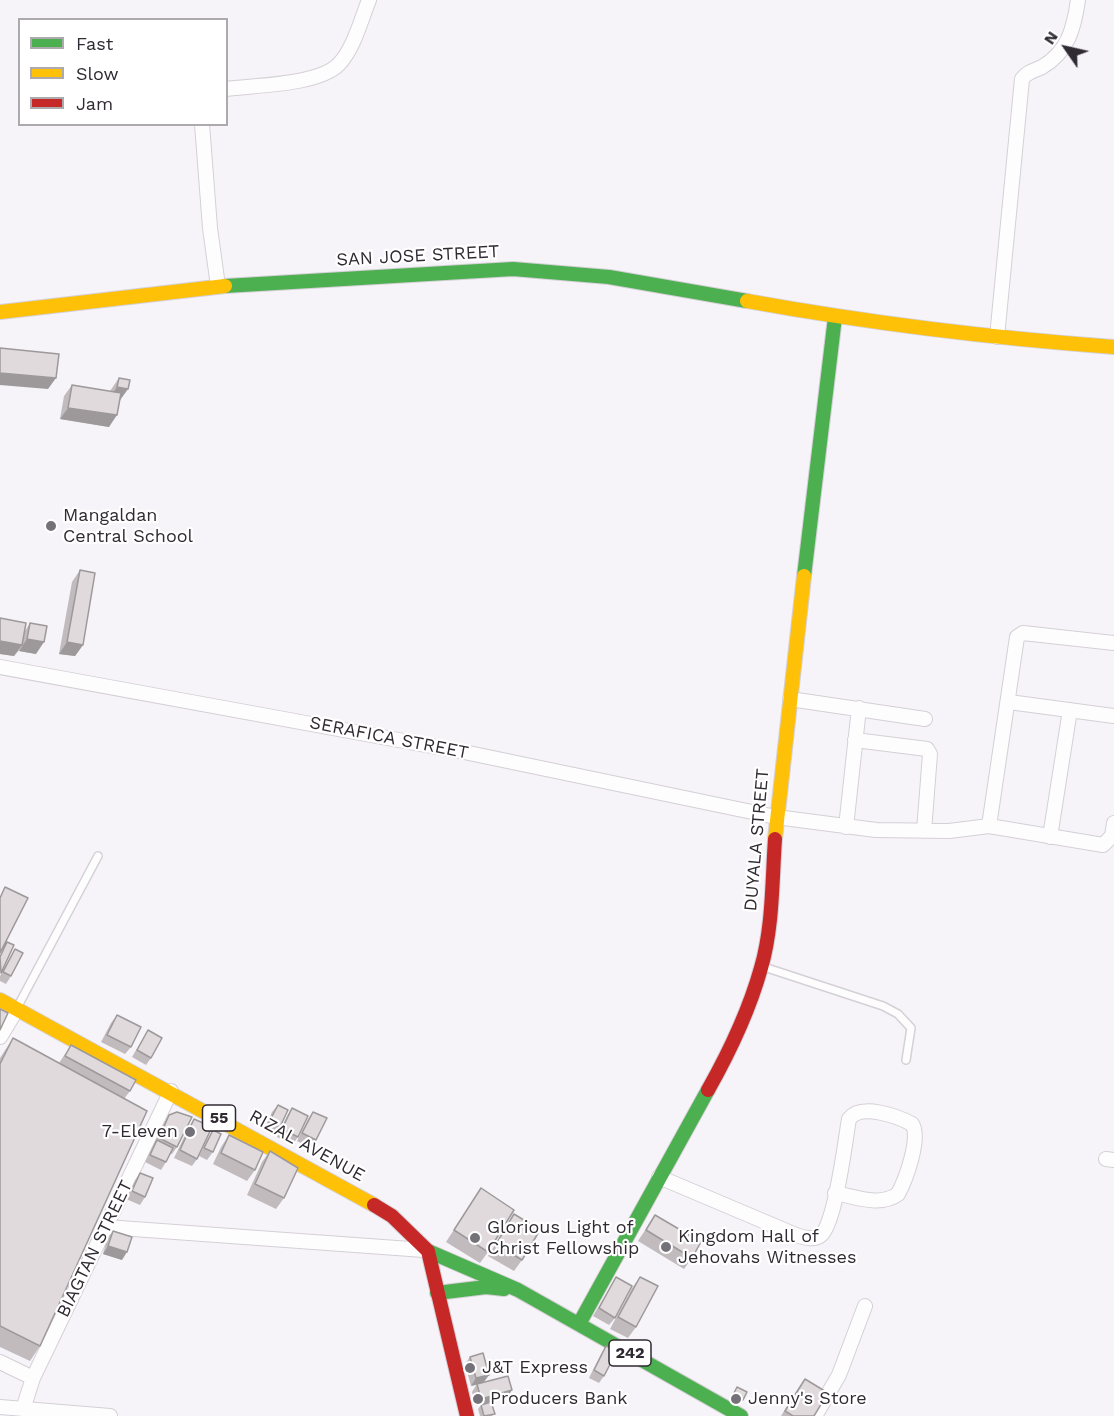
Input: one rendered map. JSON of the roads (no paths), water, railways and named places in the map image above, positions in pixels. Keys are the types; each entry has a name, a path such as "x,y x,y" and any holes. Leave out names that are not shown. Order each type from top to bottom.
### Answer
{"main road":[{"name":"SAN JOSE STREET","path":"0,312 218,286 513,269 609,277 835,317 997,337 1114,347"},
{"name":"DUYALA STREET","path":"579,1324 734,1043 762,966 771,902 776,817 835,317"},
{"name":"RIZAL AVENUE","path":"0,1000 361,1196 399,1221 429,1251"},
{"name":"242","path":"429,1251 519,1290 741,1416"},
{"path":"429,1251 467,1416"},
{"name":"242","path":"437,1293 486,1287 519,1290"}],"street":[{"path":"228,89 326,74 340,63 345,55 369,0"},
{"path":"997,337 1022,79 1026,74 1040,69 1060,54 1070,37 1078,0"},
{"path":"202,126 210,228 218,286"},
{"path":"989,826 1009,702 1016,641 1020,634 1114,643"},
{"name":"SERAFICA STREET","path":"0,667 464,752 776,817 846,827 924,831 989,826 1103,845 1112,836 1114,823"},
{"path":"790,699 925,719"},
{"path":"1009,702 1114,716"},
{"path":"846,827 859,708"},
{"path":"1050,837 1070,710"},
{"path":"855,740 927,749 930,754 924,831"},
{"path":"0,1037 17,1009"},
{"name":"BIAGTAN STREET","path":"22,1409 33,1378 171,1091"},
{"path":"659,1177 806,1239 821,1235 826,1228 852,1115 856,1112 867,1111 912,1124 916,1129 916,1141 898,1194 878,1201 835,1193"},
{"path":"106,1227 429,1251"},
{"path":"815,1416 838,1375 865,1306"},
{"path":"0,1362 33,1378"},
{"path":"0,1407 110,1416"}],"lane":[{"path":"17,1009 98,856"},
{"path":"762,966 883,1006 898,1014 911,1028 906,1060"}],"place":[{"name":"Mangaldan Central School","path":"51,526"},
{"name":"7-Eleven","path":"190,1132"},
{"name":"Glorious Light of Christ Fellowship","path":"475,1238"},
{"name":"Kingdom Hall of Jehovahs Witnesses","path":"666,1247"},
{"name":"J&T Express","path":"470,1368"},
{"name":"Producers Bank","path":"478,1399"},
{"name":"Jenny's Store","path":"736,1399"}]}
